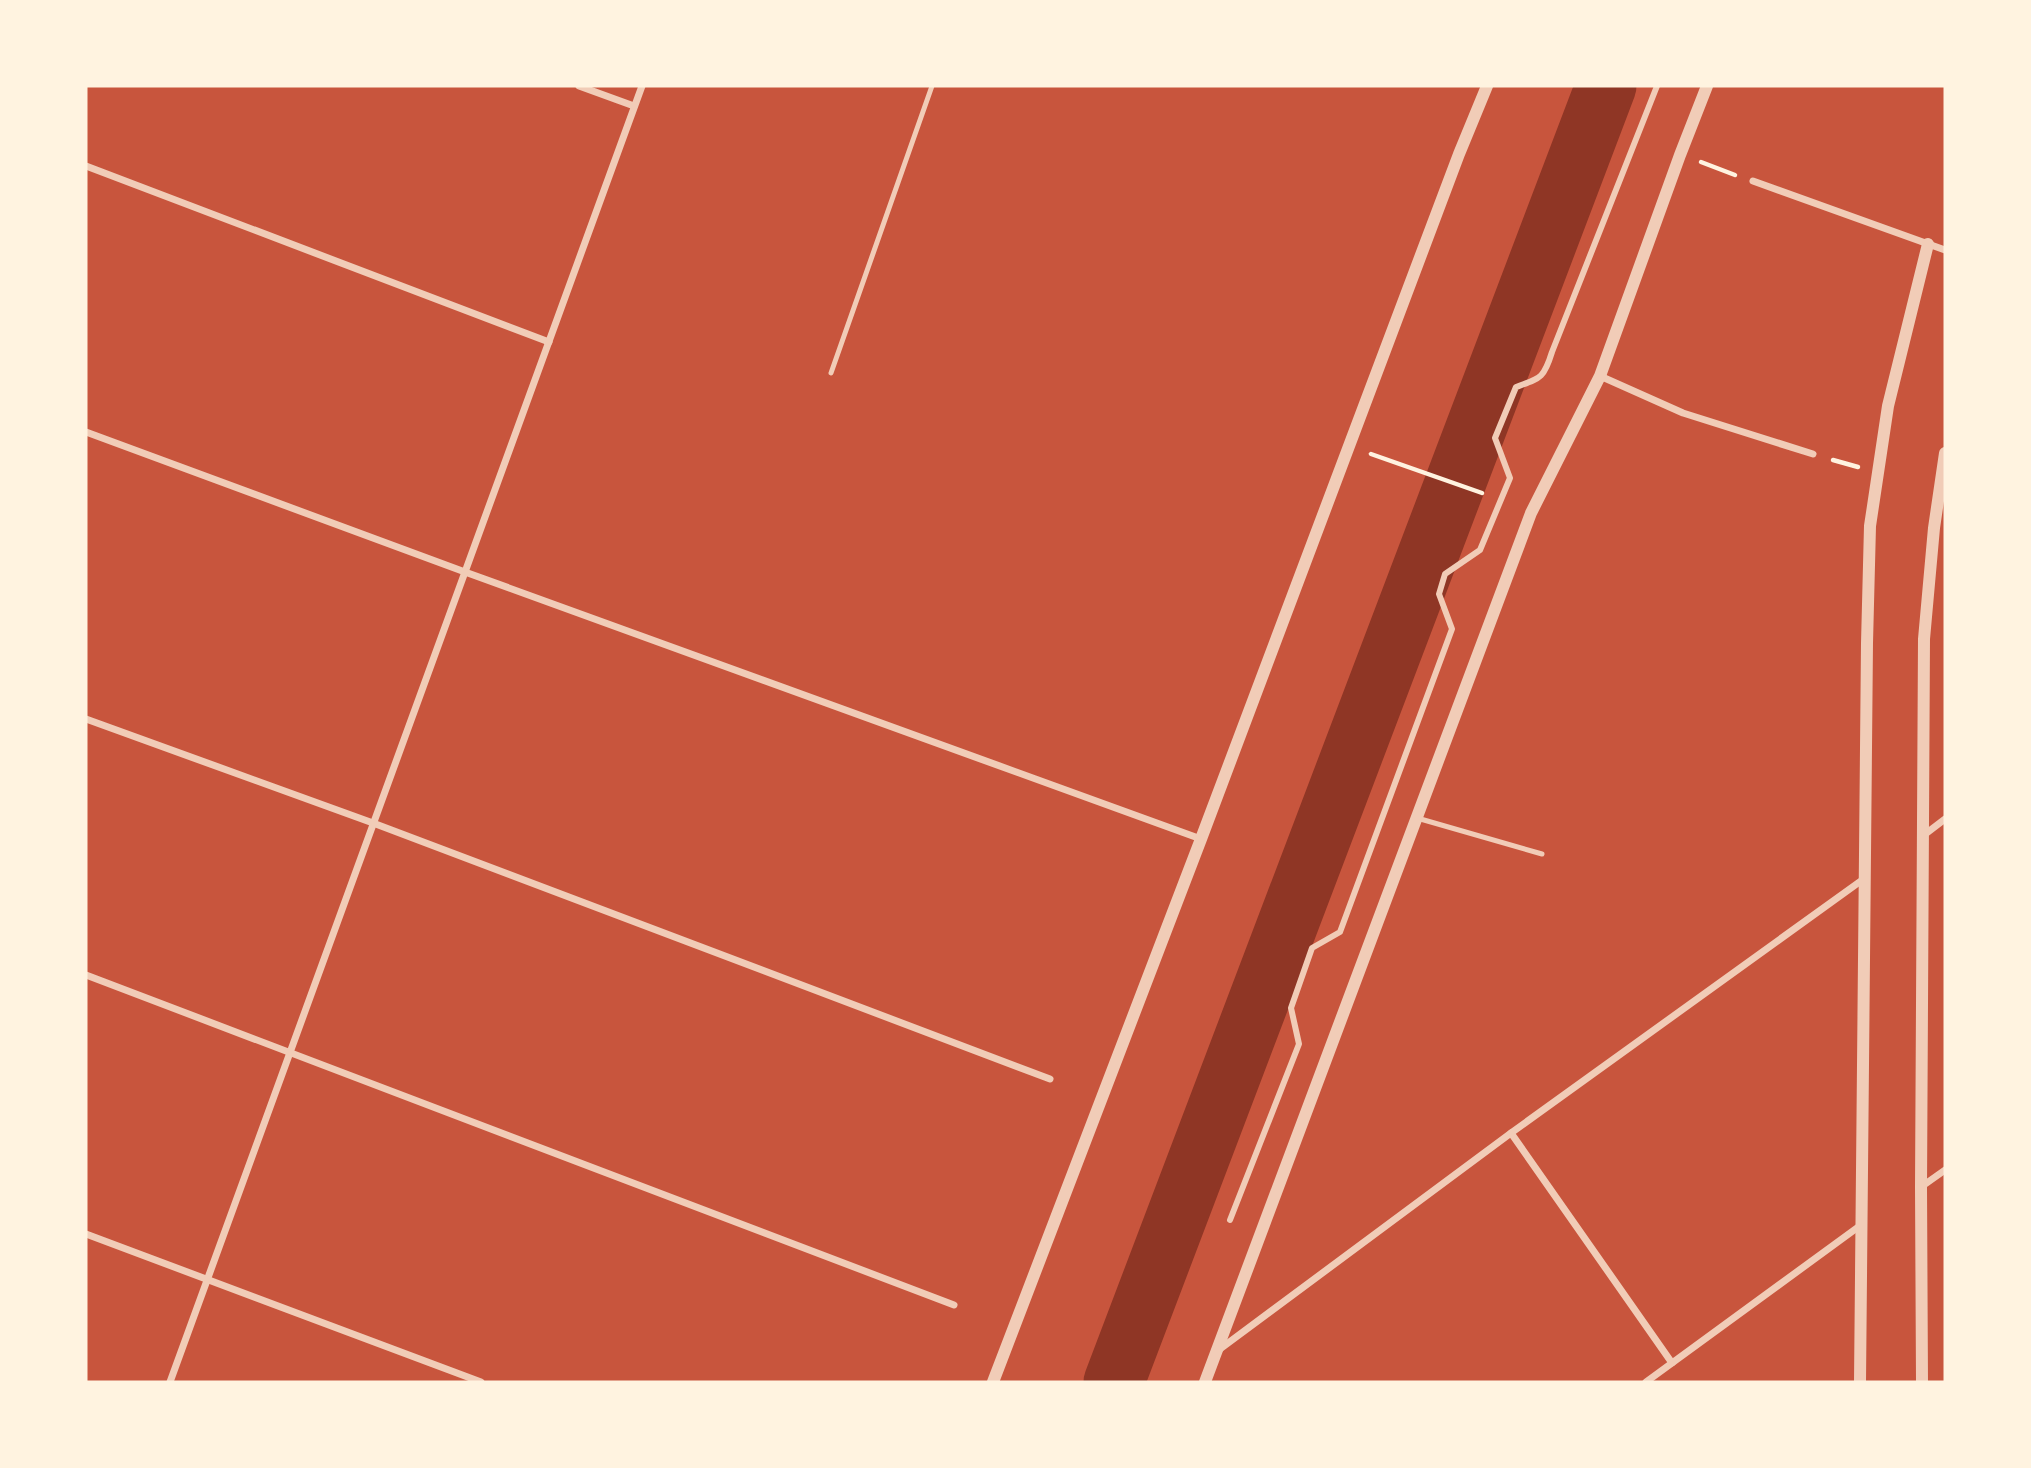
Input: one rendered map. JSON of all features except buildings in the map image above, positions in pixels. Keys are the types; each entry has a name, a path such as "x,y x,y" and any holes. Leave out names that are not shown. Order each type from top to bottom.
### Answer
{"street":[{"path":"579,86 634,106"},
{"path":"170,1382 642,86"},
{"path":"993,1382 1487,86"},
{"path":"1230,1220 1299,1044 1292,1008 1312,948 1340,932 1452,629 1439,594 1446,574 1480,550 1510,478 1495,438 1516,387 1546,372 1657,86"},
{"path":"1205,1382 1531,513 1600,376 1707,86"},
{"path":"86,166 549,342"},
{"path":"1753,181 1945,250"},
{"path":"1860,1382 1870,526 1888,406 1928,244"},
{"path":"1600,376 1683,413 1813,454"},
{"path":"86,432 1201,839"},
{"path":"1922,1382 1924,639 1934,528 1945,453"},
{"path":"86,719 373,823 1050,1079"},
{"path":"1923,835 1945,820"},
{"path":"1216,1352 1511,1133 1865,877"},
{"path":"86,975 954,1305"},
{"path":"1511,1133 1672,1363"},
{"path":"1921,1187 1945,1170"},
{"path":"1646,1382 1862,1225"},
{"path":"86,1234 481,1382"}],"lane":[{"path":"831,373 932,86"},
{"path":"1417,818 1542,854"}],"path":[{"path":"1680,155 1753,181"},
{"path":"1813,454 1879,474"},
{"path":"1380,458 1480,492"}],"waterway":[{"path":"1114,1382 1606,86"}]}
